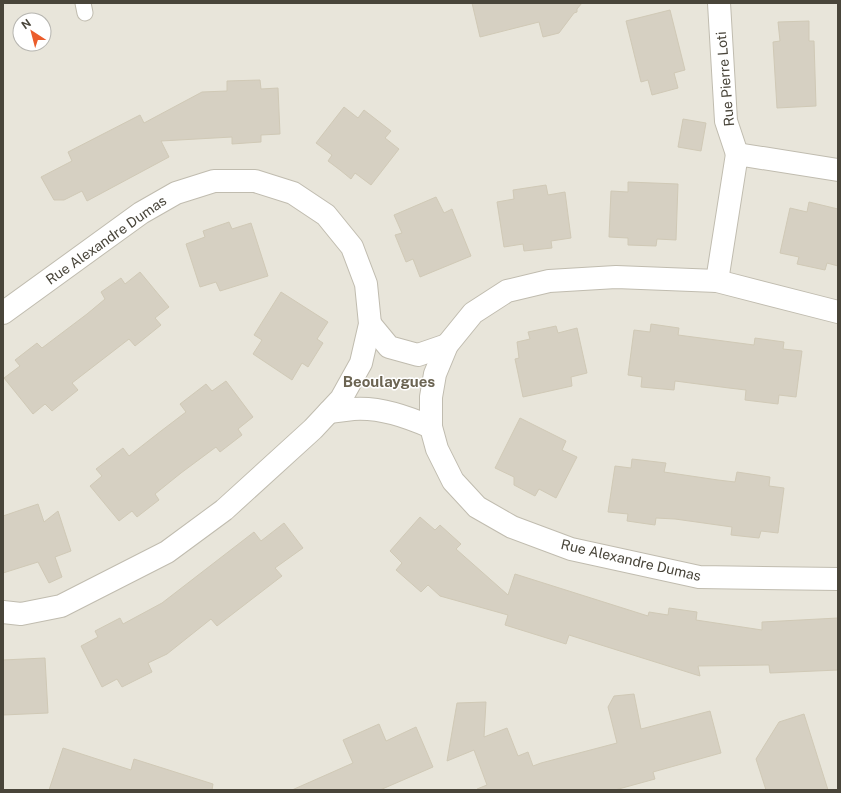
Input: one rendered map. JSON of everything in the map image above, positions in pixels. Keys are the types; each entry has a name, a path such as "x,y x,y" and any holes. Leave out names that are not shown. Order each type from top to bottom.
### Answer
{"street":[{"name":"Rue Pierre Loti","path":"720,3 726,121 737,154"},
{"path":"717,281 737,154 838,170"},
{"name":"Rue Alexandre Dumas","path":"3,313 141,213 176,193 214,181 255,181 293,193 326,215 352,247 366,284 370,324 361,364 341,399 313,429 224,510 167,552 61,606 21,614 3,612"},
{"name":"Rue Alexandre Dumas","path":"838,312 717,281 616,277 549,281 507,291 473,312 447,344 435,374 431,397 432,427 437,449 453,481 478,507 512,527 571,549 699,577 838,579"},
{"path":"370,324 389,348 418,355 447,344"},
{"path":"329,412 355,409 381,410 407,417 432,427"}],"shaded area":[{"path":"3,3 838,3 838,790 3,790"}],"building":[{"path":"472,3 582,3 577,9 577,12 574,13 559,33 543,37 539,22 480,37"},
{"path":"670,10 685,70 674,73 678,88 652,95 648,80 641,82 626,21"},
{"path":"809,21 809,41 814,41 816,106 777,108 773,42 780,41 778,22"},
{"path":"260,80 261,89 278,88 280,134 261,135 261,142 232,144 232,137 161,141 169,157 87,201 82,191 64,200 54,200 41,177 72,161 68,152 140,115 144,123 202,92 227,91 227,81"},
{"path":"344,107 358,118 364,110 391,131 385,138 399,149 371,185 355,173 351,179 328,161 332,155 316,143"},
{"path":"683,119 706,123 701,151 678,147"},
{"path":"628,182 678,184 676,240 657,239 656,246 628,245 628,238 609,237 611,191 628,192"},
{"path":"546,185 548,195 565,192 571,238 551,241 552,248 524,251 523,244 504,247 497,202 514,199 513,190"},
{"path":"436,197 444,213 452,209 471,256 420,277 413,259 406,262 395,235 402,233 394,215"},
{"path":"809,202 838,209 838,266 827,263 825,270 797,264 799,257 780,253 790,208 807,212"},
{"path":"229,222 232,229 251,223 268,276 220,291 216,282 200,287 186,244 205,237 203,231"},
{"path":"140,272 169,307 155,318 161,325 135,346 129,339 72,383 78,390 52,411 45,404 33,414 4,378 20,366 15,360 37,343 42,348 87,314 105,299 101,292 121,278 125,284"},
{"path":"281,292 328,322 317,339 323,343 308,367 302,363 292,380 253,354 262,340 254,335"},
{"path":"651,324 679,328 678,335 754,345 755,338 784,342 783,349 802,351 796,397 779,395 778,404 745,400 746,390 675,381 674,390 641,387 642,377 628,375 634,330 650,332"},
{"path":"556,326 558,333 577,328 587,373 571,377 572,386 523,397 515,359 519,358 517,342 530,339 528,332"},
{"path":"226,381 253,417 238,429 242,435 220,452 216,447 181,473 155,494 159,500 137,517 132,511 119,521 90,486 102,476 96,469 123,448 129,456 186,412 180,404 206,384 212,391"},
{"path":"520,418 566,441 562,450 577,457 556,498 539,489 535,496 514,485 514,477 495,468"},
{"path":"632,459 666,463 664,472 718,480 735,482 737,472 770,477 769,486 784,488 778,533 761,531 759,538 731,535 732,527 675,519 656,518 655,525 627,521 628,514 608,512 615,466 631,468"},
{"path":"38,504 44,522 58,511 71,551 55,557 62,577 49,583 38,562 3,573 3,516"},
{"path":"420,517 435,530 440,525 461,544 456,549 508,595 515,574 648,616 649,612 668,615 669,608 697,612 696,620 762,630 762,622 838,618 838,670 770,673 769,665 698,666 700,676 569,635 566,644 505,625 508,615 440,596 428,585 421,592 396,570 402,563 390,551"},
{"path":"284,523 303,548 275,568 282,576 217,626 211,619 167,654 148,663 152,672 122,687 117,679 102,687 81,646 98,637 95,631 120,618 123,624 162,603 254,532 261,541"},
{"path":"45,658 48,713 3,715 3,660"},
{"path":"634,694 641,729 710,711 721,753 653,772 655,779 615,790 477,790 487,785 474,750 447,761 457,703 486,702 484,737 507,728 518,756 528,752 533,766 617,743 608,707 614,696"},
{"path":"804,714 828,790 766,790 756,759 779,722"},
{"path":"379,724 386,741 416,727 433,767 380,790 292,790 353,763 343,740"},
{"path":"63,748 131,770 134,759 213,784 212,790 49,790"}],"district":[{"name":"Beoulaygues","path":"389,381"}]}
